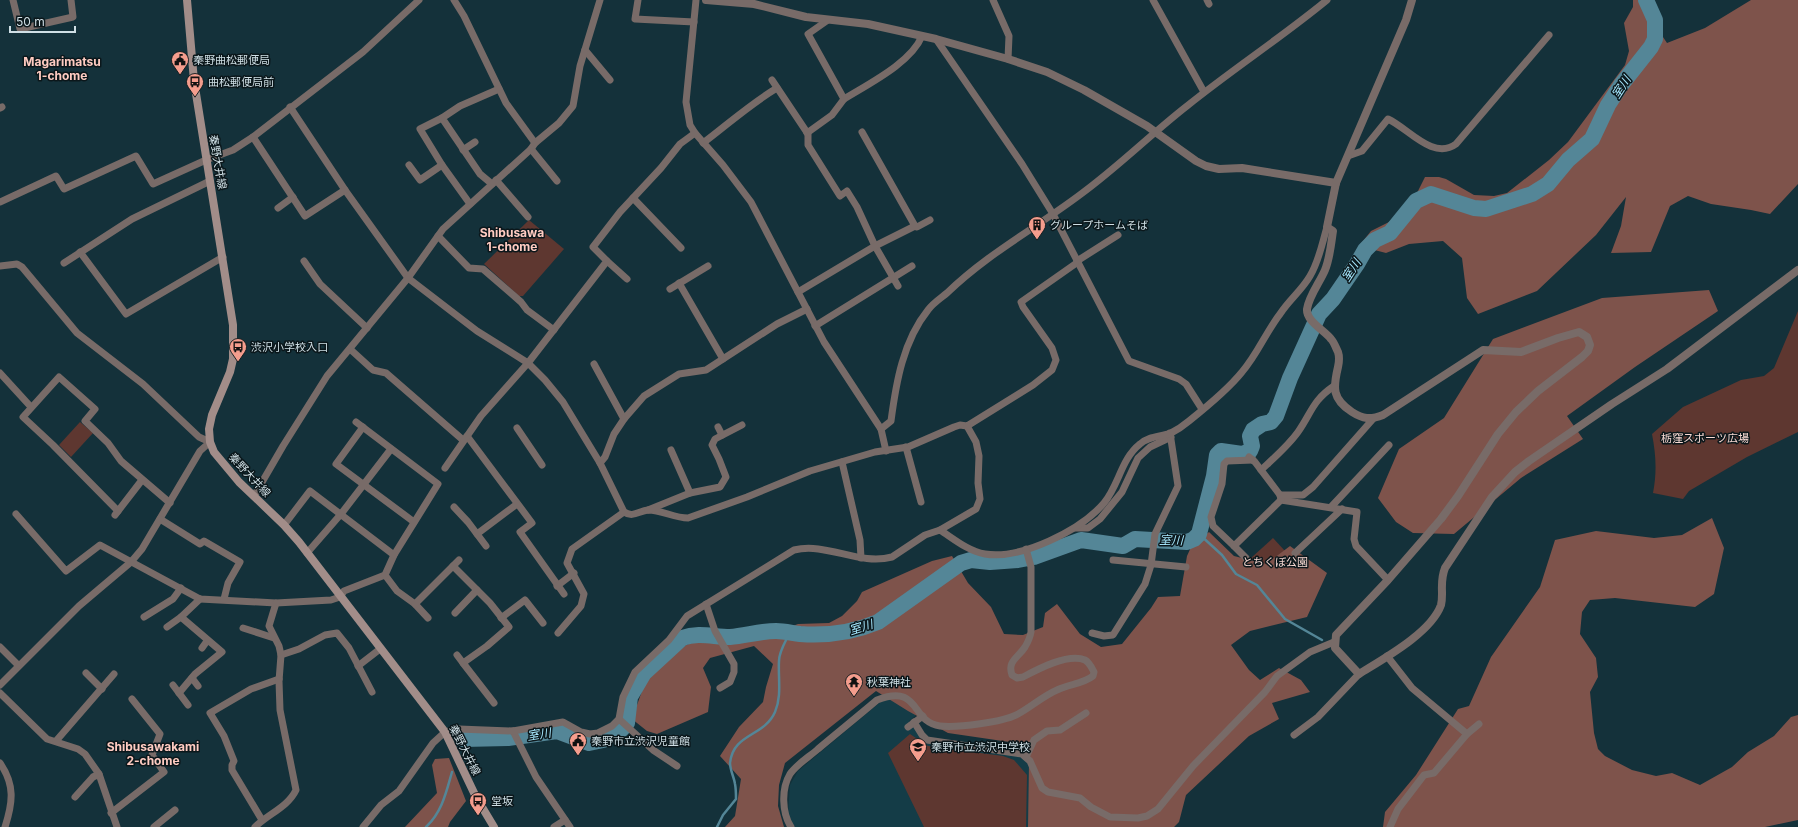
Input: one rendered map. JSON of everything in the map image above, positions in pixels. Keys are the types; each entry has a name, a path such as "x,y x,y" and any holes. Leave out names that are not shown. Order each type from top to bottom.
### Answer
{"main road":[{"name":"秦野大井線","path":"187,0 194,81 233,325 233,359 230,372 212,415 209,429 210,442 214,452 224,466 284,525 307,553 445,732 476,797 494,827"}],"street":[{"path":"13,0 20,29 74,17 71,0"},
{"path":"0,202 56,176 64,189 136,156 153,184 206,160 233,150 253,137 363,52 419,0"},
{"path":"454,0 464,16 499,89 510,108 535,143"},
{"path":"254,496 327,376 408,278 438,236 470,204 531,149 535,143 559,124 573,106 580,66 600,0"},
{"path":"638,0 635,19 694,22"},
{"path":"696,0 686,102 688,116 695,133 723,165 751,202 815,326 881,429 886,451"},
{"path":"706,0 754,4 806,17 868,24 936,39 1008,58 1047,72 1084,90 1155,131 1196,161 1206,166 1219,169 1242,168 1336,183"},
{"path":"993,0 1009,36 1008,58"},
{"path":"1153,0 1204,92"},
{"path":"881,429 891,422 895,389 905,354 918,324 929,308 983,262 1053,214 1116,167 1155,131 1204,92 1296,25 1327,0"},
{"path":"940,530 970,549 984,554 1012,554 1026,551 1064,535 1075,528 1104,503 1112,491 1129,455 1140,444 1149,438 1170,435 1202,409 1243,371 1280,313 1310,277 1316,264 1327,228 1336,183 1406,20 1412,0"},
{"path":"828,20 808,34 844,99"},
{"path":"1348,156 1362,151 1388,119 1432,147 1443,150 1450,148 1456,144 1549,35"},
{"path":"807,132 832,115 844,99 893,68 919,43 922,36"},
{"path":"936,39 1022,164 1053,214 1129,361 1179,379 1186,384 1202,409"},
{"path":"585,50 610,80"},
{"path":"772,80 807,132 808,145 840,196 847,191 875,246 898,286"},
{"path":"703,143 736,118 749,106 777,88"},
{"path":"470,204 442,165 420,129 442,118 460,106 499,89"},
{"path":"290,107 345,190 408,278 477,331 528,363 545,380 563,402 600,463 624,512 633,515 690,493 720,487 726,477 712,445 715,439 742,425"},
{"path":"442,118 480,174 494,182 528,217"},
{"path":"862,132 915,226"},
{"path":"627,278 593,247 620,212 661,168 680,144 695,133"},
{"path":"253,137 305,216 345,190"},
{"path":"463,150 475,142"},
{"path":"531,149 557,181"},
{"path":"409,164 420,180 442,165"},
{"path":"64,263 132,219 210,181"},
{"path":"278,208 293,197"},
{"path":"633,198 681,248"},
{"path":"798,292 875,246 930,220"},
{"path":"1327,228 1333,231 1331,248 1326,268 1310,300 1307,310 1311,320 1332,340 1338,353 1340,360 1334,386 1337,397 1344,406 1362,418 1373,419"},
{"path":"648,510 681,518 688,518 810,472 875,452 906,447 954,427 960,425 967,426 1033,385 1052,370 1056,360 1052,348 1023,308 1021,302 1078,261 1118,235"},
{"path":"438,236 469,268 483,269 521,302 527,310 554,330"},
{"path":"80,252 126,314 223,257"},
{"path":"304,261 320,284 367,328"},
{"path":"445,468 481,416 528,363 608,261"},
{"path":"0,266 17,264 22,267 77,332 143,384 199,437 210,442 200,451 142,549 131,562 79,606 18,665 0,685"},
{"path":"670,289 708,266"},
{"path":"815,326 912,266"},
{"path":"1294,735 1318,716 1359,674 1396,652 1426,627 1433,619 1441,604 1441,580 1445,568 1492,497 1515,472 1529,460 1605,408 1667,369 1798,270"},
{"path":"679,283 723,359"},
{"path":"600,463 605,457 614,434 624,419 644,396 679,374 706,370 777,324 807,309"},
{"path":"1234,546 1281,498 1303,494 1313,487 1373,419 1383,415 1483,350 1521,352 1576,332 1583,333 1590,341 1588,351 1538,391 1516,412 1498,434 1442,518 1388,580 1336,635 1334,642 1335,648 1359,674"},
{"path":"350,349 373,370 386,373 465,438 532,523 520,532 564,594"},
{"path":"594,364 624,419"},
{"path":"0,373 31,407"},
{"path":"142,480 117,513 23,417 59,377 95,409 85,421 108,443 121,461 170,503"},
{"path":"1261,470 1298,432 1315,403 1324,393 1334,386"},
{"path":"16,514 66,571 100,545 200,599 217,601 224,599 276,603 322,601 340,597 344,591 385,575 394,555 438,484 356,422"},
{"path":"363,827 381,805 399,791 433,743 445,732 459,729 514,732 563,722 581,732 590,734 598,733 612,726 620,720 623,697 635,672 669,640 688,616 794,550 812,548 875,560 892,557 925,535 940,530 976,509 980,500 978,483 979,456 976,442 967,426"},
{"path":"363,427 336,464 414,522"},
{"path":"718,427 722,435"},
{"path":"517,428 542,465"},
{"path":"1092,633 1104,636 1113,635 1145,584 1151,565 1155,534 1178,486 1170,435"},
{"path":"1331,507 1389,445"},
{"path":"906,447 921,502"},
{"path":"307,553 341,514 391,448"},
{"path":"671,450 690,493"},
{"path":"1246,558 1213,526 1211,517 1222,484 1224,464 1227,461 1251,458 1281,498 1357,512 1354,539 1356,546 1388,580"},
{"path":"842,462 860,540 861,558"},
{"path":"284,525 310,491 394,555"},
{"path":"477,534 517,504"},
{"path":"454,507 486,546"},
{"path":"1295,553 1342,509"},
{"path":"558,633 581,606 584,594 574,573 567,563 572,549 624,512"},
{"path":"160,519 200,544 204,541 240,562 228,583 224,599"},
{"path":"792,827 785,814 784,802 786,786 790,774 802,761 877,700 897,694 906,697 923,716 940,726 1005,720 1017,715 1056,690 1089,679 1093,676 1094,672 1091,666 1086,660 1081,659 1060,660 1023,677 1017,678 1012,675 1010,669 1012,664 1027,645 1031,632 1031,567 1026,551"},
{"path":"415,604 459,560"},
{"path":"1113,560 1186,568"},
{"path":"454,566 502,618 508,627 487,646 463,663"},
{"path":"557,586 574,573"},
{"path":"385,575 398,591 415,604 428,618"},
{"path":"144,617 173,599 180,588"},
{"path":"455,613 477,590"},
{"path":"167,628 200,599"},
{"path":"502,618 525,600 543,623"},
{"path":"255,827 262,820 286,804 296,790 280,710 279,679 281,655 279,646 269,626 276,603"},
{"path":"706,604 715,631 734,664 734,672 730,682 720,688"},
{"path":"179,694 192,678 222,652 207,641 181,617"},
{"path":"242,628 274,638"},
{"path":"281,655 299,649 324,635 337,633 349,648 372,692"},
{"path":"202,648 207,641"},
{"path":"923,716 911,725 927,740 1022,754 1030,761 1042,788 1048,792 1080,798 1091,807 1110,817 1138,818 1147,816 1158,809 1193,766 1265,692 1277,676 1310,652 1334,642"},
{"path":"0,647 18,665"},
{"path":"358,666 380,649"},
{"path":"457,655 494,703"},
{"path":"1387,656 1412,688 1467,734"},
{"path":"86,673 102,689"},
{"path":"56,741 84,715 114,674"},
{"path":"192,678 198,686"},
{"path":"262,820 232,770 234,761 224,736 210,713 245,692 279,679"},
{"path":"173,685 188,705"},
{"path":"0,693 47,739 78,749 85,754 98,774 117,827"},
{"path":"111,813 164,772 152,755 160,734 132,699"},
{"path":"1026,757 1034,740 1047,731 1060,730 1086,713"},
{"path":"620,720 653,750 677,766"},
{"path":"1390,827 1408,794 1424,775 1434,773 1467,734 1479,724"},
{"path":"514,732 536,777 570,827"},
{"path":"0,763 10,783 12,796 5,827"},
{"path":"75,797 93,777 98,774"},
{"path":"154,827 175,810"},
{"path":"554,827 565,820"}],"shaded area":[{"name":"秦野市立渋沢中学校","path":"899,698 916,711 915,716 909,721 922,738 1023,757 1030,766 1030,827 795,827 788,815 790,785 798,771 883,700"}],"green space":[{"path":"1633,0 1646,0 1645,10 1667,43 1705,28 1751,0 1798,0 1798,184 1770,214 1711,204 1688,196 1670,206 1651,252 1611,253 1621,226 1626,197 1596,235 1537,291 1478,314 1467,298 1462,258 1443,241 1409,244 1386,253 1359,246 1371,231 1391,221 1417,193 1425,177 1439,177 1446,179 1474,195 1494,196 1507,193 1549,160 1568,142 1625,65 1629,51 1624,23 1633,7"},
{"path":"529,220 564,249 523,296 519,296 484,264"},
{"path":"1709,290 1718,311 1635,367 1567,416 1583,439 1521,478 1454,534 1413,533 1396,522 1378,498 1399,449 1444,418 1493,339 1602,298"},
{"name":"栃窪スポーツ広場","path":"1798,311 1798,432 1747,457 1689,491 1683,499 1653,493 1656,464 1652,434 1683,407 1741,380 1764,376 1774,368"},
{"path":"80,422 93,433 71,457 59,445"},
{"path":"1712,518 1724,548 1714,594 1695,607 1615,598 1590,600 1582,612 1580,634 1596,658 1598,677 1590,692 1594,733 1598,749 1605,756 1632,770 1656,776 1672,773 1700,785 1732,767 1748,752 1774,736 1791,717 1798,715 1798,820 1765,827 1383,827 1385,812 1416,775 1458,709 1469,706 1491,657 1540,587 1555,540 1596,531 1654,538 1682,535"},
{"path":"1209,532 1234,556 1266,564 1290,546 1327,573 1307,617 1250,631 1231,645 1249,670 1260,680 1279,668 1301,680 1310,692 1272,703 1279,719 1249,736 1186,795 1179,822 1174,827 1028,827 1029,763 1024,744 948,733 876,691 785,763 779,785 778,806 784,827 725,827 735,816 741,779 720,756 739,727 763,702 773,664 754,646 710,658 703,668 711,687 708,712 657,734 647,731 632,719 647,677 686,645 697,641 755,640 798,624 829,623 842,616 857,601 862,592 932,561 952,556 968,583 991,607 1004,634 1023,635 1043,627 1045,613 1057,604 1080,634 1101,647 1122,644 1158,597 1180,596 1187,556 1192,545"},
{"name":"とちくぼ公園","path":"1273,538 1297,564 1275,584 1251,558"},
{"path":"910,734 928,746 1003,756 1014,760 1027,775 1026,827 924,827 888,753"},
{"path":"449,758 466,801 450,822 448,827 405,827 437,793 432,765 435,759"}],"waterway":[{"name":"室川","path":"463,739 508,738 557,731 589,743 603,740 622,729 627,723 630,697 644,673 682,638 688,636 700,635 730,637 776,631 810,635 839,633 859,629 878,622 961,563 971,560 990,562 1018,560 1034,557 1081,540 1123,546 1135,539 1187,542 1194,539 1199,534 1214,476 1217,455 1221,451 1242,454 1250,451 1252,446 1250,436 1253,430 1262,424 1271,422 1276,416 1290,378 1319,314 1333,299 1365,250 1375,240 1390,233 1416,201 1431,194 1474,208 1486,209 1532,194 1548,184 1568,160 1592,139 1608,105 1621,85 1651,47 1655,39 1655,20 1646,0"},
{"path":"1199,534 1222,555 1236,574 1257,585 1285,619 1322,640"},
{"path":"717,827 723,815 736,799 735,786 730,766 732,753 743,740 764,726 775,712 779,693 779,657 790,632"},
{"name":"室川","path":"426,827 440,809 452,772"}],"place":[{"name":"秦野曲松郵便局","path":"180,75"},
{"name":"曲松郵便局前","path":"195,97"},
{"name":"グループホームそば","path":"1037,240"},
{"name":"渋沢小学校入口","path":"238,362"},
{"name":"秋葉神社","path":"854,697"},
{"name":"秦野市立渋沢児童館","path":"578,756"},
{"name":"秦野市立渋沢中学校","path":"918,762"},
{"name":"堂坂","path":"478,816"}],"district":[{"name":"Magarimatsu 1-chome","path":"62,68"},
{"name":"Shibusawa 1-chome","path":"512,239"},
{"name":"Shibusawakami 2-chome","path":"153,753"}]}
